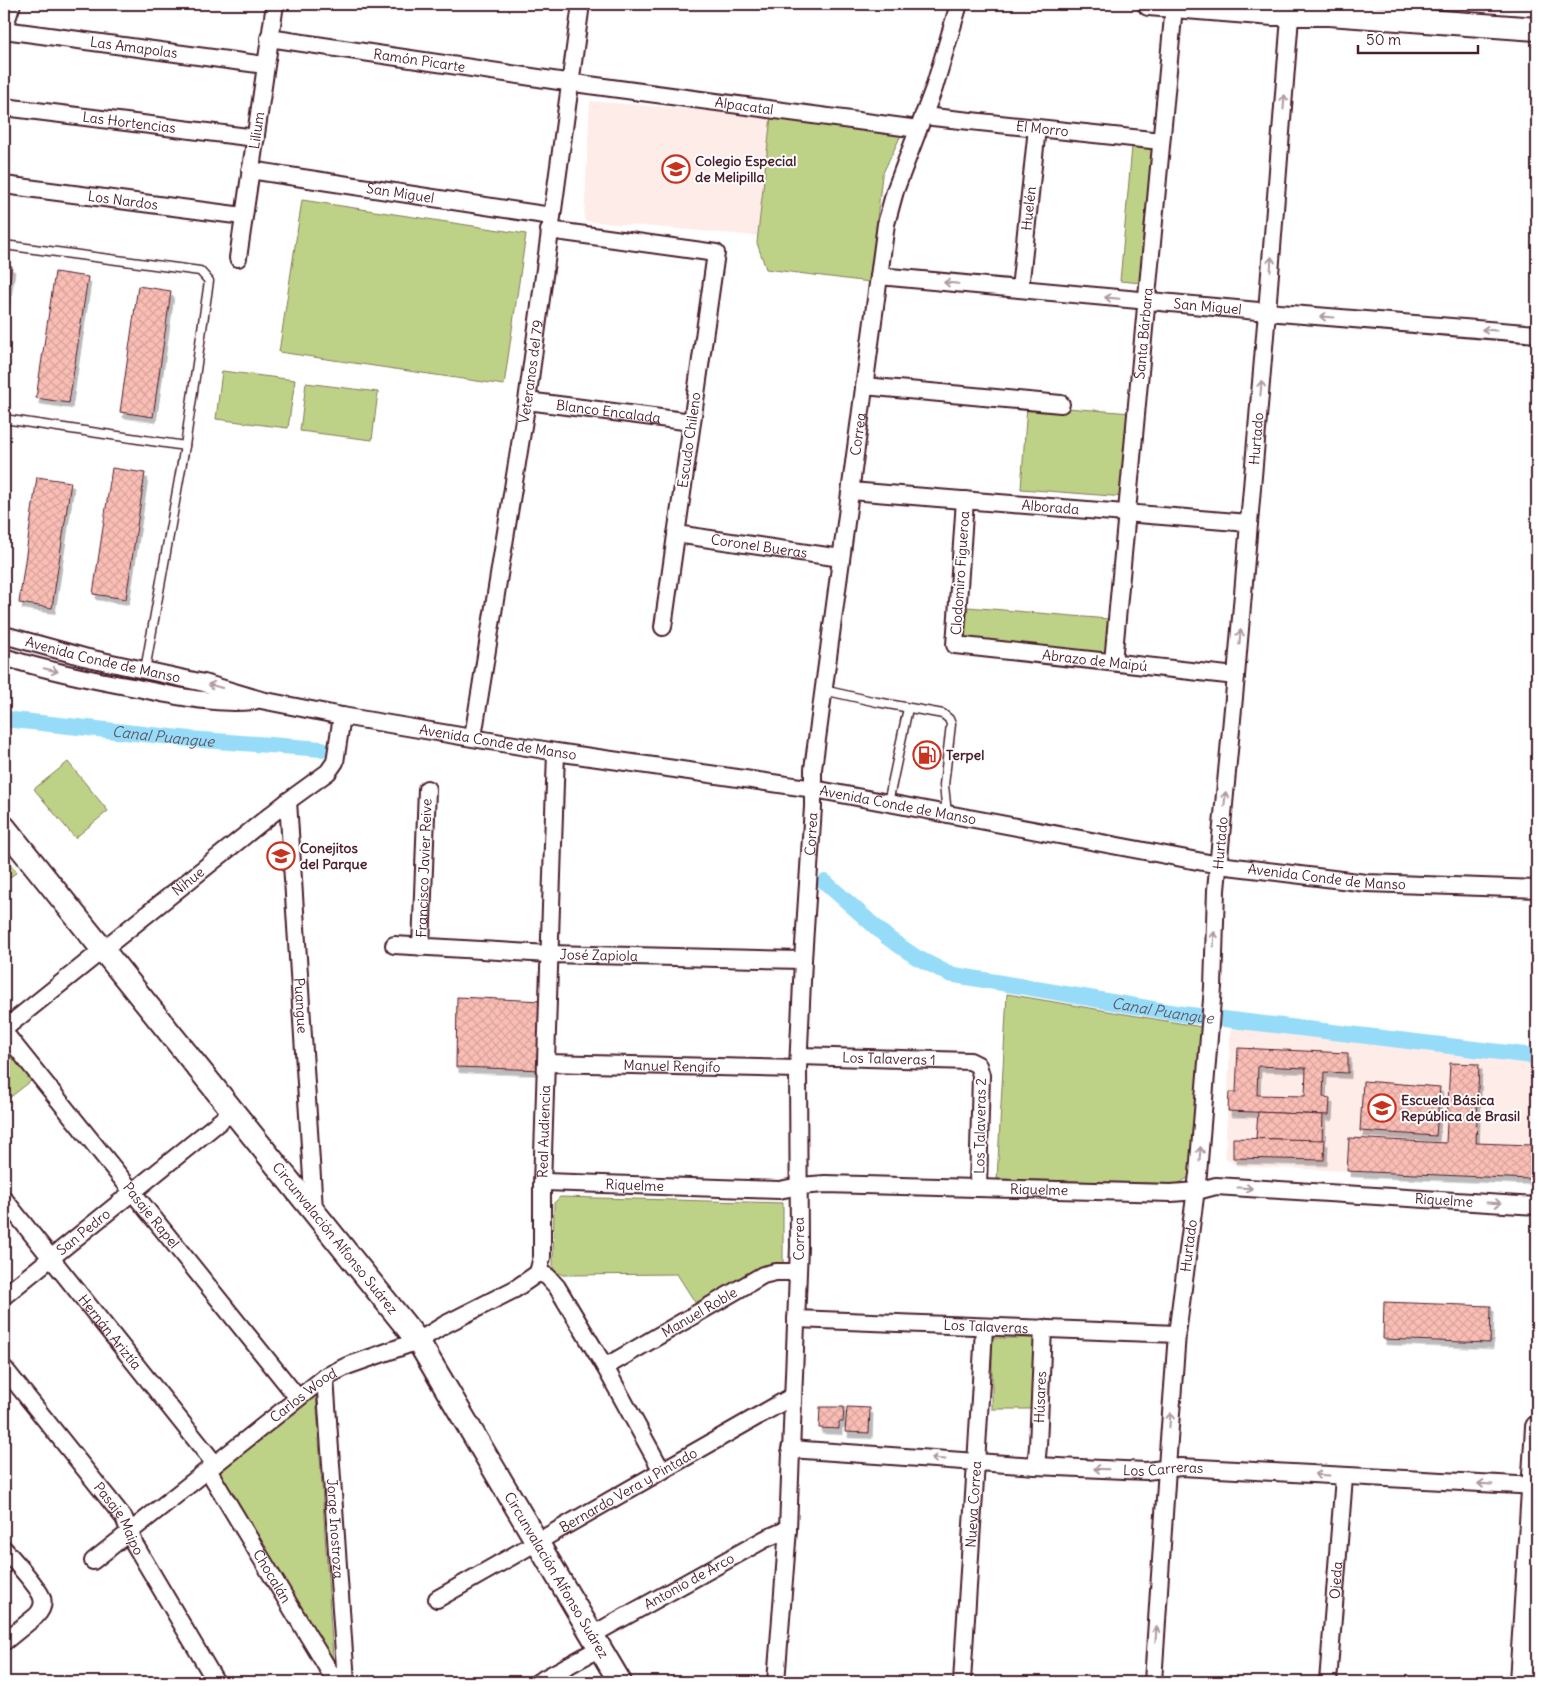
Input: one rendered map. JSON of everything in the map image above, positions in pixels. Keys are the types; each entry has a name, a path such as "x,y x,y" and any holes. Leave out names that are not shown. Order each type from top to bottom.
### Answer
{"street":[{"path":"4,29 12,4"},
{"name":"Lilium","path":"238,258 274,4"},
{"name":"Veteranos del 79","path":"473,737 527,401 550,223 582,4"},
{"name":"Correa","path":"776,1682 788,1529 798,1272 800,1186 799,1062 803,960 814,789 813,769 886,224 946,51 960,4"},
{"path":"1149,4 1291,9 1329,14 1537,29"},
{"name":"Santa Bárbara","path":"1113,662 1174,6"},
{"name":"Hurtado","path":"1153,1682 1177,1334 1197,1190 1213,987 1216,890 1249,524 1291,9"},
{"name":"Las Amapolas","path":"4,29 265,65"},
{"name":"Ramón Picarte","path":"269,38 570,83"},
{"name":"Alpacatal","path":"570,83 921,122"},
{"name":"Las Hortencias","path":"4,107 256,138"},
{"name":"El Morro","path":"921,122 1036,128 1161,141"},
{"name":"Huelén","path":"1020,289 1036,128"},
{"name":"San Miguel","path":"250,170 716,253"},
{"name":"Los Nardos","path":"4,185 243,216"},
{"name":"Escudo Chileno","path":"663,627 716,253"},
{"name":"San Miguel","path":"879,276 1267,312 1537,334"},
{"path":"864,386 1061,404"},
{"name":"Blanco Encalada","path":"527,401 692,422"},
{"name":"Alborada","path":"850,491 1249,524"},
{"name":"Clodomiro Figueroa","path":"955,645 965,500"},
{"name":"Coronel Bueras","path":"676,534 841,558"},
{"name":"Avenida Conde de Manso","path":"4,635 84,657 204,683 261,700 342,716 556,752 814,789 1219,864 1366,883 1537,889"},
{"name":"Abrazo de Maipú","path":"955,645 1236,676"},
{"name":"Avenida Conde de Manso","path":"4,657 71,676 176,696 236,703 261,700"},
{"name":"Ñihue","path":"4,1031 103,948 288,801 328,772 335,762 342,716"},
{"name":"Real Audiencia","path":"538,1273 542,1257 542,1185 556,752"},
{"name":"Francisco Javier Reive","path":"422,946 427,789"},
{"name":"Puangue","path":"288,801 314,1209"},
{"name":"Circunvalación Alfonso Suárez","path":"4,827 314,1209 418,1341 620,1682"},
{"name":"José Zapiola","path":"394,946 549,954 803,960"},
{"name":"Pasaje Rapel","path":"4,1031 298,1398"},
{"name":"Los Talaveras 1","path":"799,1062 970,1061 978,1065"},
{"name":"Manuel Rengifo","path":"546,1063 799,1062"},
{"name":"Los Talaveras 2","path":"978,1065 981,1075 978,1187"},
{"name":"San Pedro","path":"4,1296 234,1110"},
{"name":"Riquelme","path":"542,1185 545,1182 779,1190 826,1184 1171,1193 1216,1186 1537,1206"},
{"name":"Hernán Ariztía","path":"4,1200 51,1258 211,1467"},
{"name":"Manuel Roble","path":"605,1367 763,1275 776,1272 798,1272"},
{"path":"538,1273 547,1276 557,1287 605,1367 662,1471"},
{"name":"Carlos Wood","path":"93,1561 325,1377 346,1366 418,1341 444,1325 515,1289 538,1273"},
{"name":"Los Talaveras","path":"796,1319 1177,1334"},
{"name":"Nueva Correa","path":"962,1682 984,1327"},
{"name":"Húsares","path":"1036,1466 1043,1328"},
{"name":"Pasaje Maipo","path":"4,1368 124,1518 135,1545 216,1682"},
{"name":"Jorge Inostroza","path":"325,1377 346,1682"},
{"name":"Bernardo Vera y Pintado","path":"437,1599 793,1396"},
{"path":"1521,1682 1535,1486 1537,1428"},
{"name":"Los Carreras","path":"790,1449 1036,1466 1146,1471 1181,1467 1535,1486"},
{"name":"Chocalán","path":"211,1467 336,1682"},
{"name":"Ojeda","path":"1328,1682 1344,1477"},
{"name":"Antonio de Arco","path":"538,1682 596,1641 765,1539 788,1529"},
{"path":"4,1548 38,1591 43,1603 36,1616 4,1642"}],"lane":[{"path":"4,245 200,271 209,281 185,446 146,670"},
{"path":"4,419 185,446"},
{"path":"824,690 942,714 949,720 951,724 944,785 947,814"},
{"path":"888,803 908,708"}],"shaded area":[{"name":"Colegio Especial de Melipilla","path":"590,101 771,116 758,236 584,221"},
{"name":"Escuela Básica República de Brasil","path":"1231,1022 1537,1058 1537,1180 1237,1166 1225,1158"}],"green space":[{"path":"771,116 902,133 882,175 870,282 766,269 757,243"},
{"path":"1132,147 1153,149 1142,283 1120,281"},
{"path":"302,200 526,234 504,385 279,352"},
{"path":"222,371 295,380 288,428 216,419"},
{"path":"306,383 378,392 372,440 300,431"},
{"path":"1027,405 1132,413 1125,497 1021,489"},
{"path":"968,607 1108,619 1105,653 965,641"},
{"path":"68,762 108,811 75,838 34,789"},
{"path":"4,856 17,872 4,882"},
{"path":"1007,994 1202,1027 1191,1176 1178,1184 997,1179"},
{"path":"4,1042 35,1078 4,1102"},
{"path":"560,1197 783,1203 783,1269 698,1307 677,1274 563,1275 553,1270 554,1203"},
{"path":"992,1338 1035,1338 1034,1409 992,1409"},
{"path":"316,1393 334,1675 214,1471"}],"building":[{"path":"4,265 12,266 4,319"},
{"path":"55,272 88,277 69,403 36,398"},
{"path":"138,286 171,291 153,417 120,412"},
{"path":"112,468 145,473 126,599 93,594"},
{"path":"37,477 71,482 52,608 19,603"},
{"path":"457,997 543,1001 543,1070 456,1067"},
{"path":"1238,1048 1348,1053 1348,1073 1324,1072 1323,1097 1330,1098 1329,1115 1228,1111 1229,1092 1236,1092","holes":["1258,1066 1306,1068 1305,1096 1257,1095"]},
{"path":"1450,1063 1479,1064 1476,1143 1532,1145 1530,1179 1347,1171 1349,1138 1446,1143"},
{"path":"1363,1081 1440,1087 1436,1136 1360,1131"},
{"path":"1258,1112 1323,1115 1322,1141 1256,1138"},
{"path":"1233,1138 1325,1140 1324,1160 1233,1158"},
{"path":"1384,1302 1491,1306 1490,1343 1383,1339"},
{"path":"820,1407 844,1407 843,1422 839,1422 839,1429 819,1428"},
{"path":"847,1407 870,1408 869,1433 845,1432"}],"waterway":[{"name":"Canal Puangue","path":"4,719 190,739 322,749"},
{"name":"Canal Puangue","path":"825,882 888,938 916,957 949,974 1182,1014 1533,1056"}],"place":[{"name":"Colegio Especial de Melipilla","path":"676,169"},
{"name":"Terpel","path":"927,755"},
{"name":"Conejitos del Parque","path":"281,856"},
{"name":"Escuela Básica República de Brasil","path":"1382,1108"}]}
